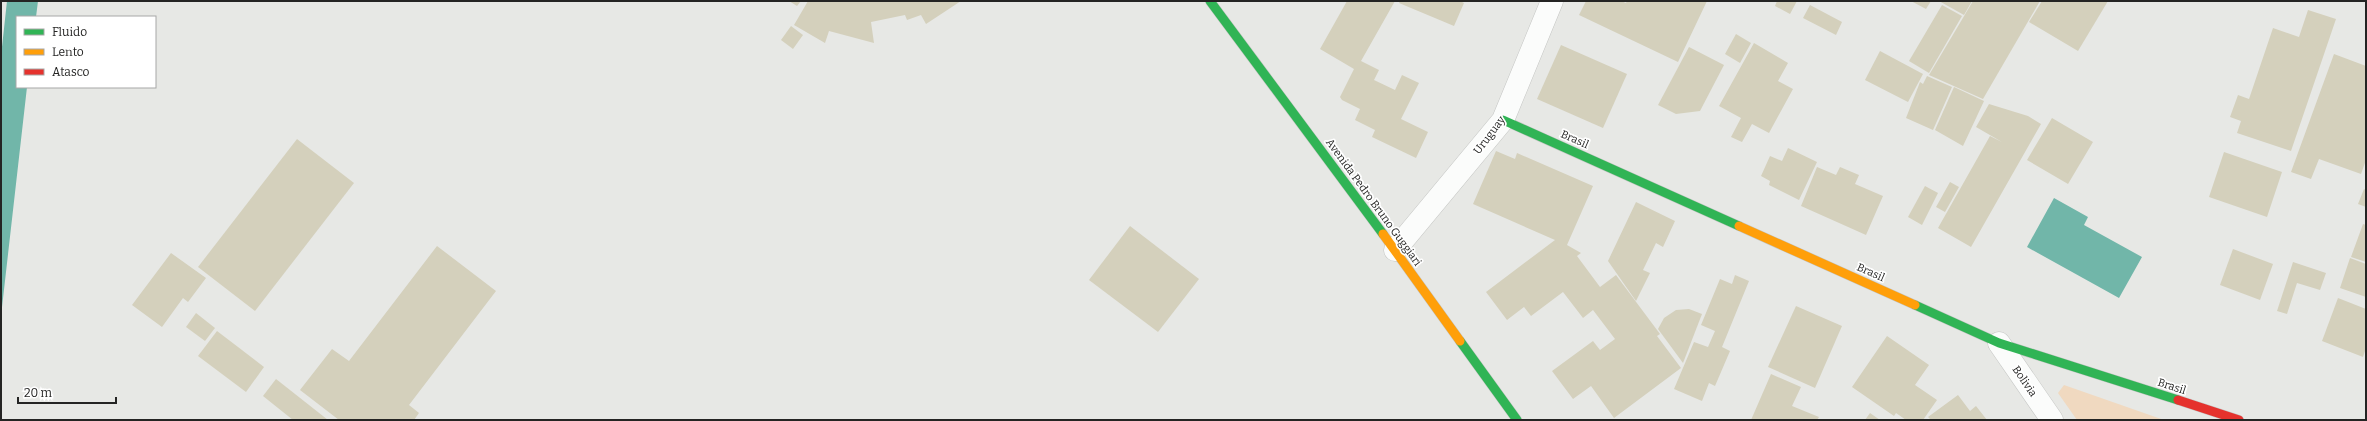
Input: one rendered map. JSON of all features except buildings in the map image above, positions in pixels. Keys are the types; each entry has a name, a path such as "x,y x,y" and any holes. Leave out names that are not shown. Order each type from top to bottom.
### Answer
{"street":[{"name":"Avenida Pedro Bruno Guggiari","path":"1210,1 1395,250 1517,420"},
{"name":"Uruguay","path":"1395,250 1502,120 1552,1"},
{"name":"Brasil","path":"1502,120 1999,343 2239,420"},
{"name":"Bolivia","path":"1999,343 2052,420"}],"shaded area":[{"path":"7,1 38,1 36,16 16,16 16,88 27,88 1,316 1,56"},
{"path":"2054,198 2088,217 2084,225 2142,257 2119,298 2027,247"},
{"path":"2064,385 2164,420 2077,420 2058,393"}],"traffic: fast":[{"path":"1210,1 1383,234"},
{"path":"1503,120 1739,226"},
{"path":"1915,305 1999,343 2178,400"},
{"path":"1460,341 1517,420"}],"traffic: slow":[{"path":"1739,226 1915,305"},
{"path":"1383,234 1460,341"}],"traffic: jam":[{"path":"2178,400 2239,420"}]}
